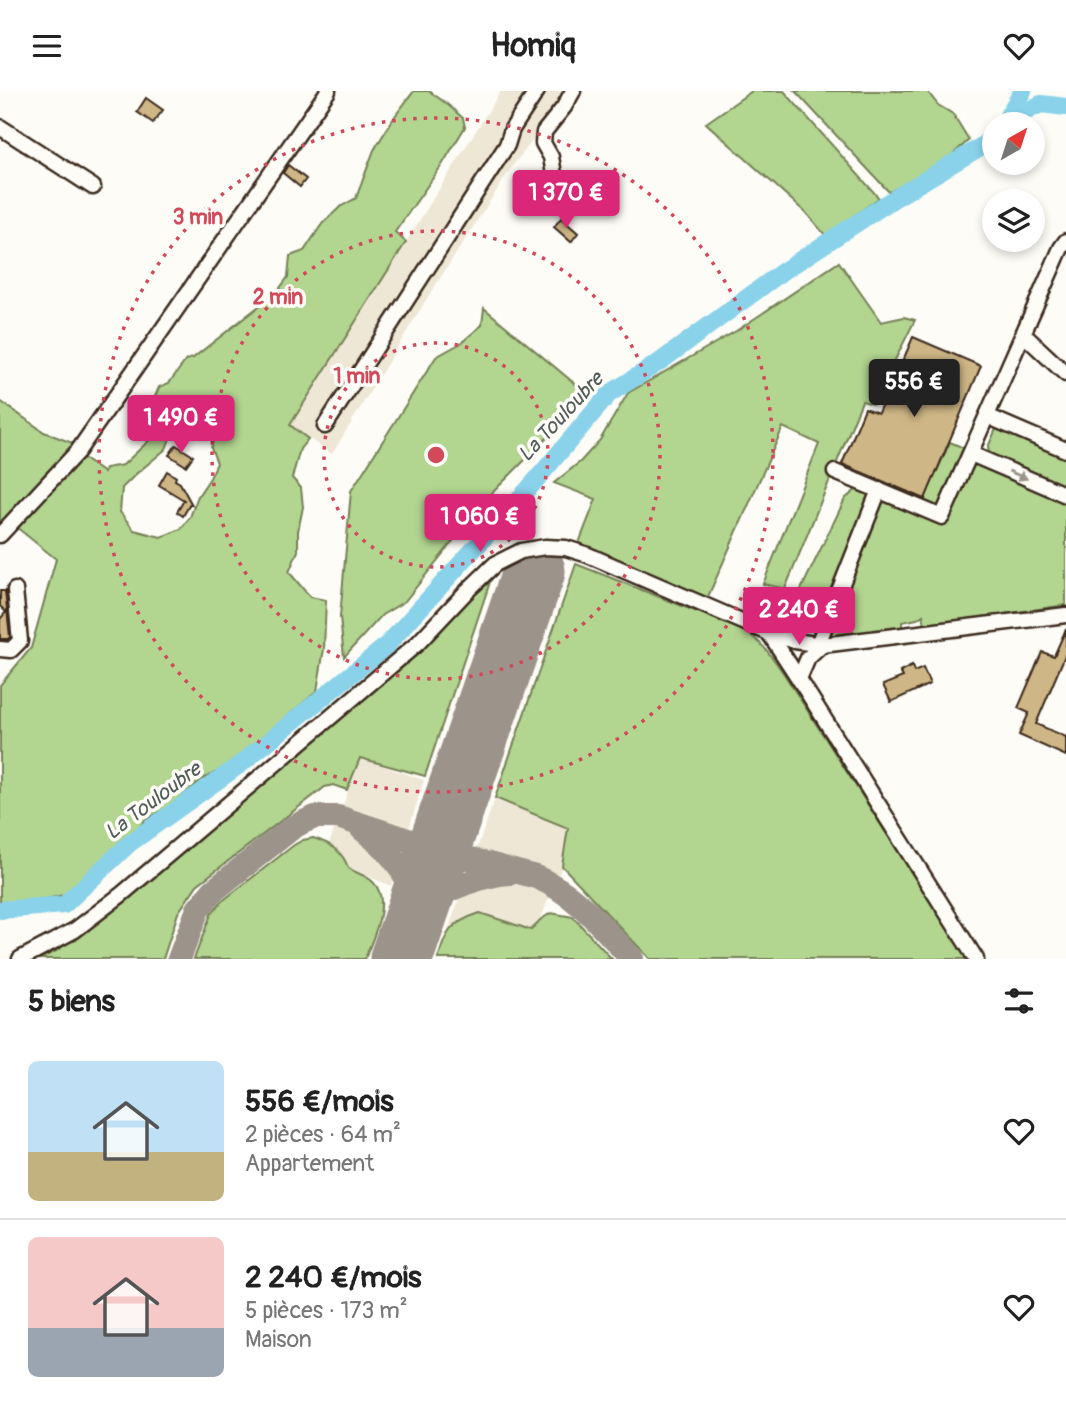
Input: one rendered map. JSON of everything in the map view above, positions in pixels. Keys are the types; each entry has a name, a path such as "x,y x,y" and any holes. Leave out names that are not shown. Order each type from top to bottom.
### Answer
{"street":[{"path":"0,535 78,451 328,91"},
{"path":"325,426 507,145 512,129 537,91"},
{"path":"561,191 555,180 551,157 543,143 544,132 573,91"},
{"path":"0,127 93,187"},
{"path":"835,472 942,517 1060,248 1066,241"},
{"path":"1023,334 1066,374"},
{"path":"987,416 1066,450"},
{"path":"971,454 1066,495"},
{"path":"822,645 820,639 879,491"},
{"path":"20,959 75,930 122,894 418,643 495,564 522,551 545,547 566,548 588,555 795,642 822,645 1066,615"},
{"path":"0,649 11,650 20,641 15,590"},
{"path":"769,633 976,959"},
{"path":"799,679 808,658 822,645"}],"shaded area":[{"path":"501,91 566,91 563,102 514,164 426,300 332,454 290,426"},
{"path":"360,758 424,780 391,886 349,868 343,857 329,844"},
{"path":"495,798 568,828 562,866 540,920 532,930 480,913 462,919 450,930 442,947"}],"green space":[{"path":"414,91 429,91 463,118 465,127 395,232 406,242 290,425 308,439 300,449 292,478 301,488 303,507 298,531 298,551 289,572 310,597 326,600 324,649 317,691 233,763 201,780 170,807 146,819 135,833 64,895 41,900 0,903 0,685 31,648 56,559 15,526 0,539 0,401 44,432 75,444 83,458 104,473 105,468 123,465 157,433 172,433 166,449 122,488 120,512 134,530 161,537 181,529 190,517 198,496 217,463 211,448 219,416 178,400 170,401 162,413 145,420 159,387 169,383 186,360 193,358 277,292 288,277 290,256 304,251 322,224 340,207 356,198 374,150"},
{"path":"752,91 784,91 879,198 826,236 806,213 706,123"},
{"path":"795,91 927,91 938,105 953,114 969,140 937,168 889,192"},
{"path":"839,262 881,322 904,317 915,320 873,404 862,401 785,589 763,584 819,444 783,427 707,599 579,543 596,499 554,483 581,461 600,440 628,393 736,331"},
{"path":"484,308 580,388 563,422 489,496 405,601 382,615 344,657 340,617 351,491 436,357 461,343 482,325"},
{"path":"996,429 1066,456 1066,487 989,453 988,447"},
{"path":"950,442 964,448 939,507 924,500"},
{"path":"978,465 1066,503 1066,605 925,625 923,615 902,622 902,631 837,638 830,634 828,629 880,503 885,502 939,523 945,521 950,517 970,471"},
{"path":"863,484 879,490 820,639 793,606 845,499"},
{"path":"576,564 743,630 761,644 784,674 967,959 650,959 562,866 568,828 495,798"},
{"path":"490,582 425,776 360,758 347,790 333,785 325,787 197,885 178,913 163,959 39,959 55,952 105,916"},
{"path":"313,838 335,848 349,868 373,882 378,890 381,909 365,959 194,959 211,914 221,902 294,845"},
{"path":"480,913 531,930 551,913 573,917 612,959 438,959 451,929 462,920"}],"building":[{"path":"146,98 163,110 153,123 137,112"},
{"path":"288,165 306,179 300,187 283,173"},
{"path":"561,218 578,233 571,242 554,227"},
{"path":"913,337 981,366 925,499 842,464 865,408 878,413"},
{"path":"176,445 193,456 186,466 169,455"},
{"path":"167,471 176,477 175,480 180,483 192,505 190,504 183,516 177,512 184,500 159,485"},
{"path":"0,591 5,591 10,637 8,639 0,639 0,619 6,612 0,606"},
{"path":"1066,629 1066,653 1036,724 1066,737 1066,756 1019,735 1029,713 1018,708 1042,652 1054,656"},
{"path":"912,666 914,672 923,668 930,684 891,702 883,685 903,677 900,672"}],"waterway":[{"path":"1010,112 1023,91"},
{"name":"La Touloubre","path":"1025,112 1041,104 1066,107"},
{"name":"La Touloubre","path":"0,910 64,905 130,843 238,766 386,646 531,486 609,394 661,361 782,272 895,198 982,146"}],"taxiway":[{"path":"179,959 198,909 213,891 292,828 315,817 338,817 438,850 536,877 577,902 632,959"},
{"path":"362,829 386,850 405,876 413,899 413,924"},
{"path":"413,924 425,907 444,893 479,879 511,873"}],"runway":[{"path":"401,959 534,571"}]}
